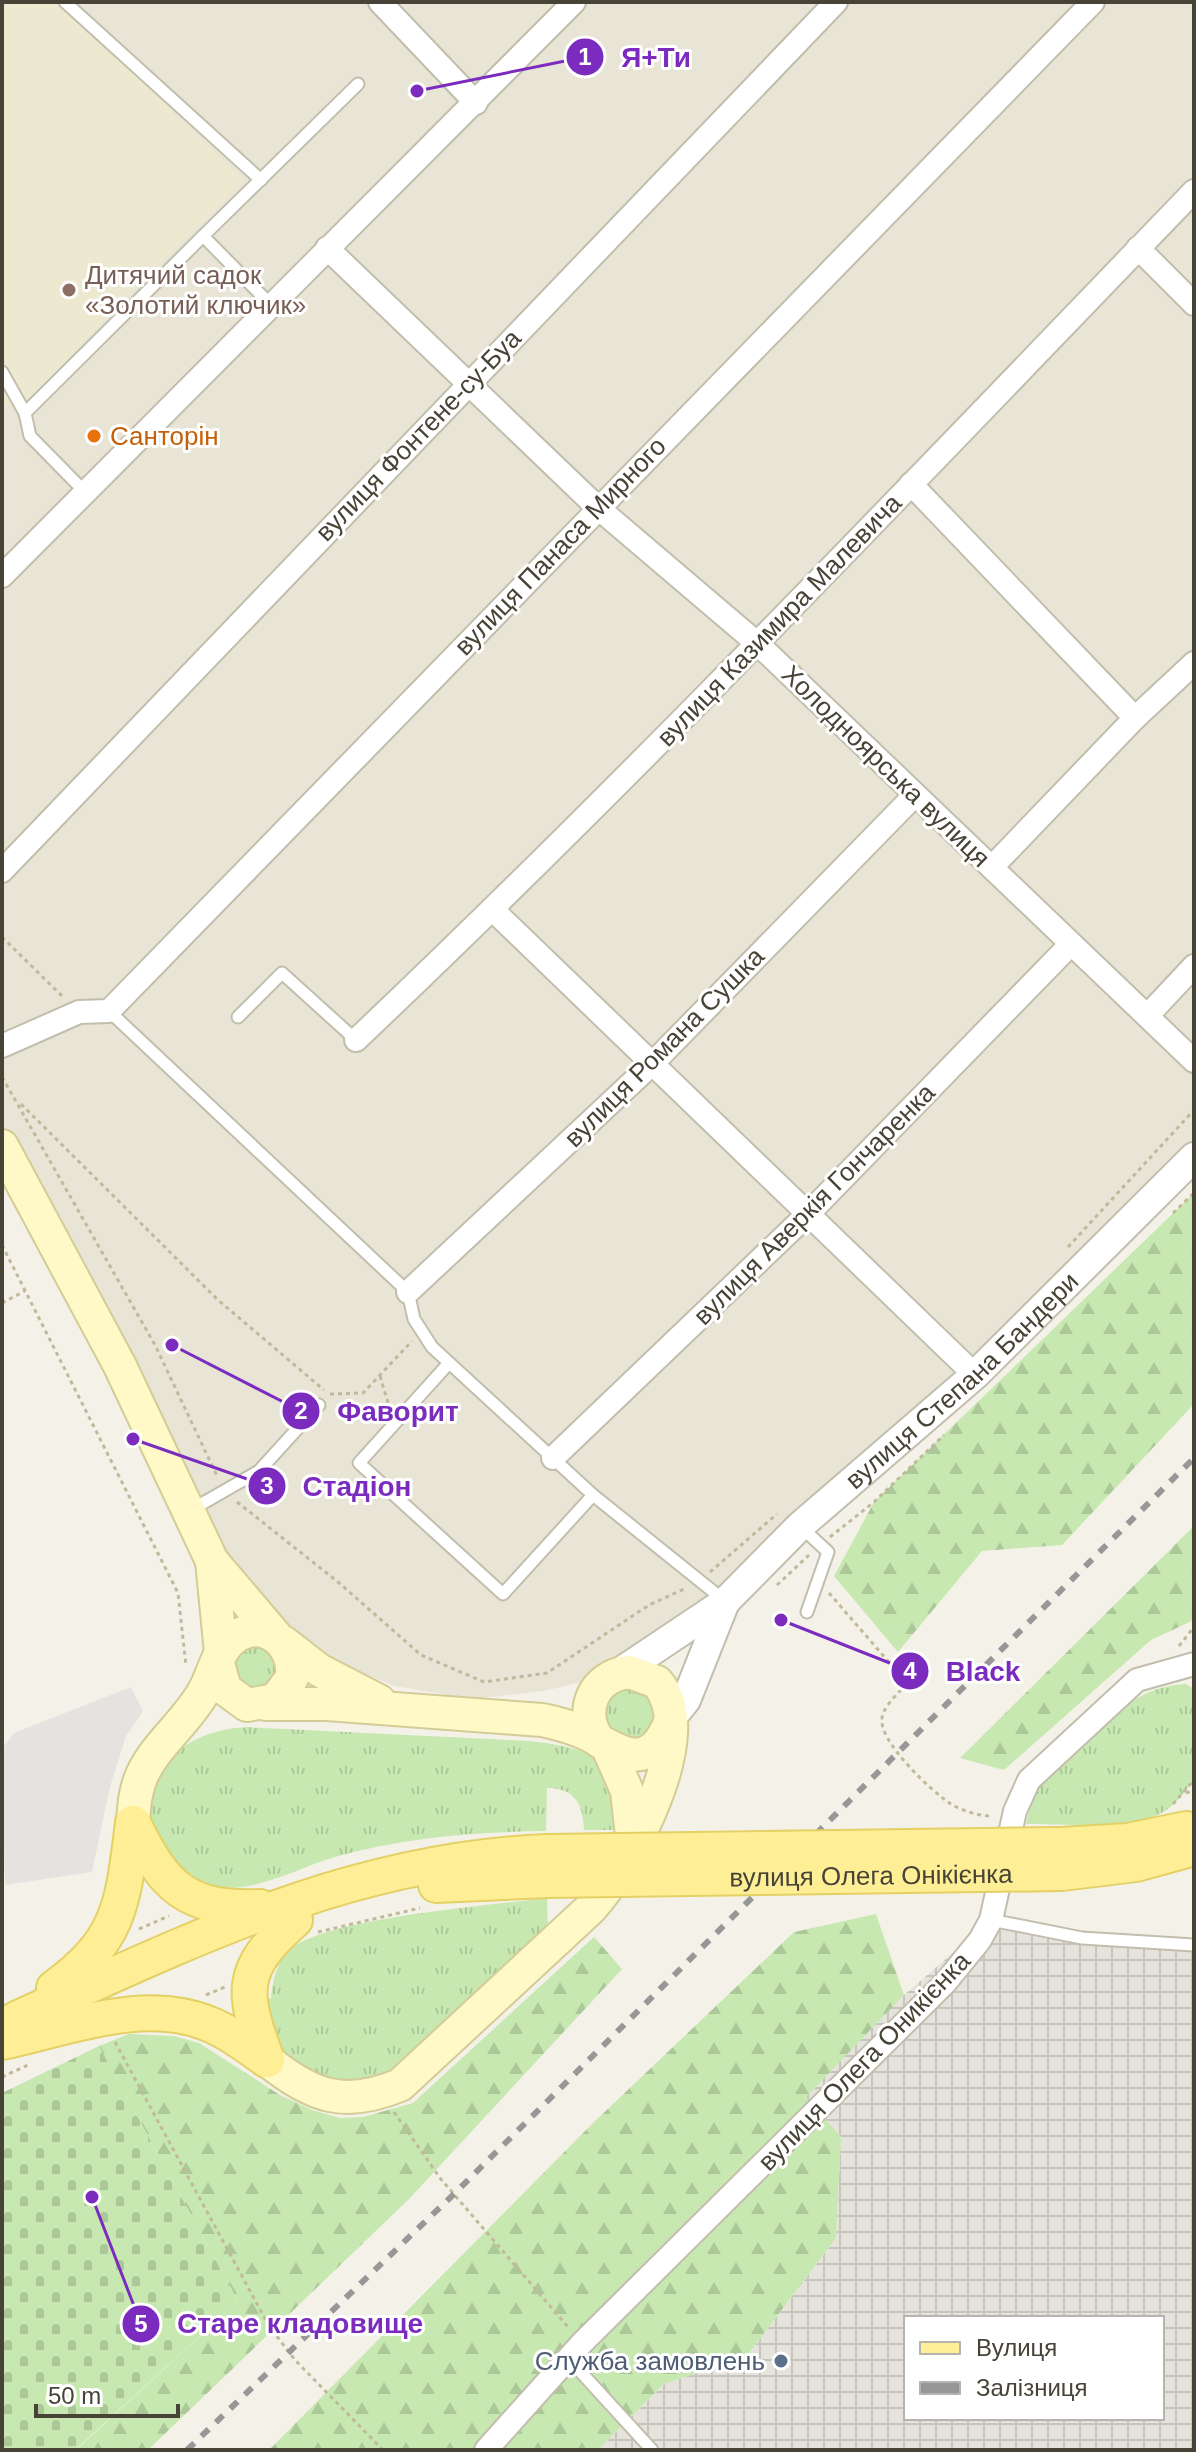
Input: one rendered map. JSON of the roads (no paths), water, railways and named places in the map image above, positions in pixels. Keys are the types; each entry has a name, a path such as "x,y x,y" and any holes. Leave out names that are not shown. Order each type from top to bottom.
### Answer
{"main road":[{"path":"2,1146 120,1366 212,1561 279,1638 292,1658 292,1678 283,1694 262,1705 231,1696 220,1681 212,1561"},
{"path":"11,2032 102,1945 119,1913 134,1801 142,1776 155,1753 202,1694 220,1658 235,1637 254,1630 279,1638 329,1676 371,1697 409,1711"},
{"path":"11,2032 111,2016 166,2012 211,2024 310,2090 336,2097 379,2094 400,2085 591,1908 617,1877 661,1784 670,1723 669,1699 657,1682 639,1673 611,1678 556,1707 512,1718"},
{"path":"611,1678 589,1705 589,1724 604,1745 627,1791 633,1845"},
{"path":"171,1736 213,1714 262,1705 327,1704 553,1722 630,1755 650,1750 670,1723"},
{"path":"133,1823 151,1861 180,1892 218,1906 293,1920"},
{"name":"вулиця Олега Онікієнка","path":"293,1920 328,1888 403,1869 1062,1859 1128,1841 1193,1831"},
{"path":"267,2060 253,2021 251,1976 265,1948 293,1920"},
{"path":"11,2032 293,1920"}],"street":[{"path":"380,2 476,103"},
{"path":"2,576 574,2"},
{"name":"вулиця Фонтене-су-Буа","path":"2,871 467,383 836,2"},
{"name":"вулиця Панаса Мирного","path":"109,1011 597,507 1093,2"},
{"name":"вулиця Казимира Малевича","path":"356,1040 493,910 758,644 1194,191"},
{"name":"Холодноярська вулиця","path":"327,248 597,507 758,644 1194,1061"},
{"path":"1138,248 1194,304"},
{"path":"911,484 1135,718"},
{"path":"992,867 1135,718 1194,663"},
{"name":"вулиця Романа Сушка","path":"408,1292 653,1063 914,796"},
{"path":"493,910 810,1212 975,1375"},
{"name":"вулиця Аверкія Гончаренка","path":"553,1458 810,1212 1071,944"},
{"path":"1148,1015 1194,966"},
{"path":"2,1046 79,1012 109,1011"},
{"name":"вулиця Степана Бандери","path":"670,1723 686,1700 725,1602 793,1516 975,1375 1194,1157"},
{"name":"вулиця Степана Бандери","path":"611,1678 725,1602"},
{"name":"вулиця Олега Оникієнка","path":"486,2450 575,2351 945,1983 980,1940 991,1920 1015,1811 1029,1780 1137,1680 1194,1664"}],"lane":[{"path":"65,2 261,180"},
{"path":"25,413 358,84"},
{"path":"203,236 271,305"},
{"path":"2,372 25,413 30,436 86,493"},
{"path":"238,1017 282,973 356,1040"},
{"path":"109,1011 408,1292 420,1333 449,1363 593,1495 725,1602"},
{"path":"449,1363 359,1463 503,1594 593,1495"},
{"path":"187,1512 259,1471 319,1405"},
{"path":"793,1516 828,1552 807,1612"},
{"path":"991,1920 1082,1938 1194,1945"},
{"path":"575,2351 652,2450"}],"railway":[{"path":"187,2450 454,2194 1194,1458"}],"place":[{"name":"Я+Ти","path":"417,91"},
{"name":"Дитячий садок «Золотий ключик»","path":"69,290"},
{"name":"Санторін","path":"94,436"},
{"name":"Фаворит","path":"172,1345"},
{"name":"Стадіон","path":"133,1439"},
{"name":"Black","path":"781,1620"},
{"name":"Старе кладовище","path":"92,2197"},
{"name":"Служба замовлень","path":"781,2361"}]}
